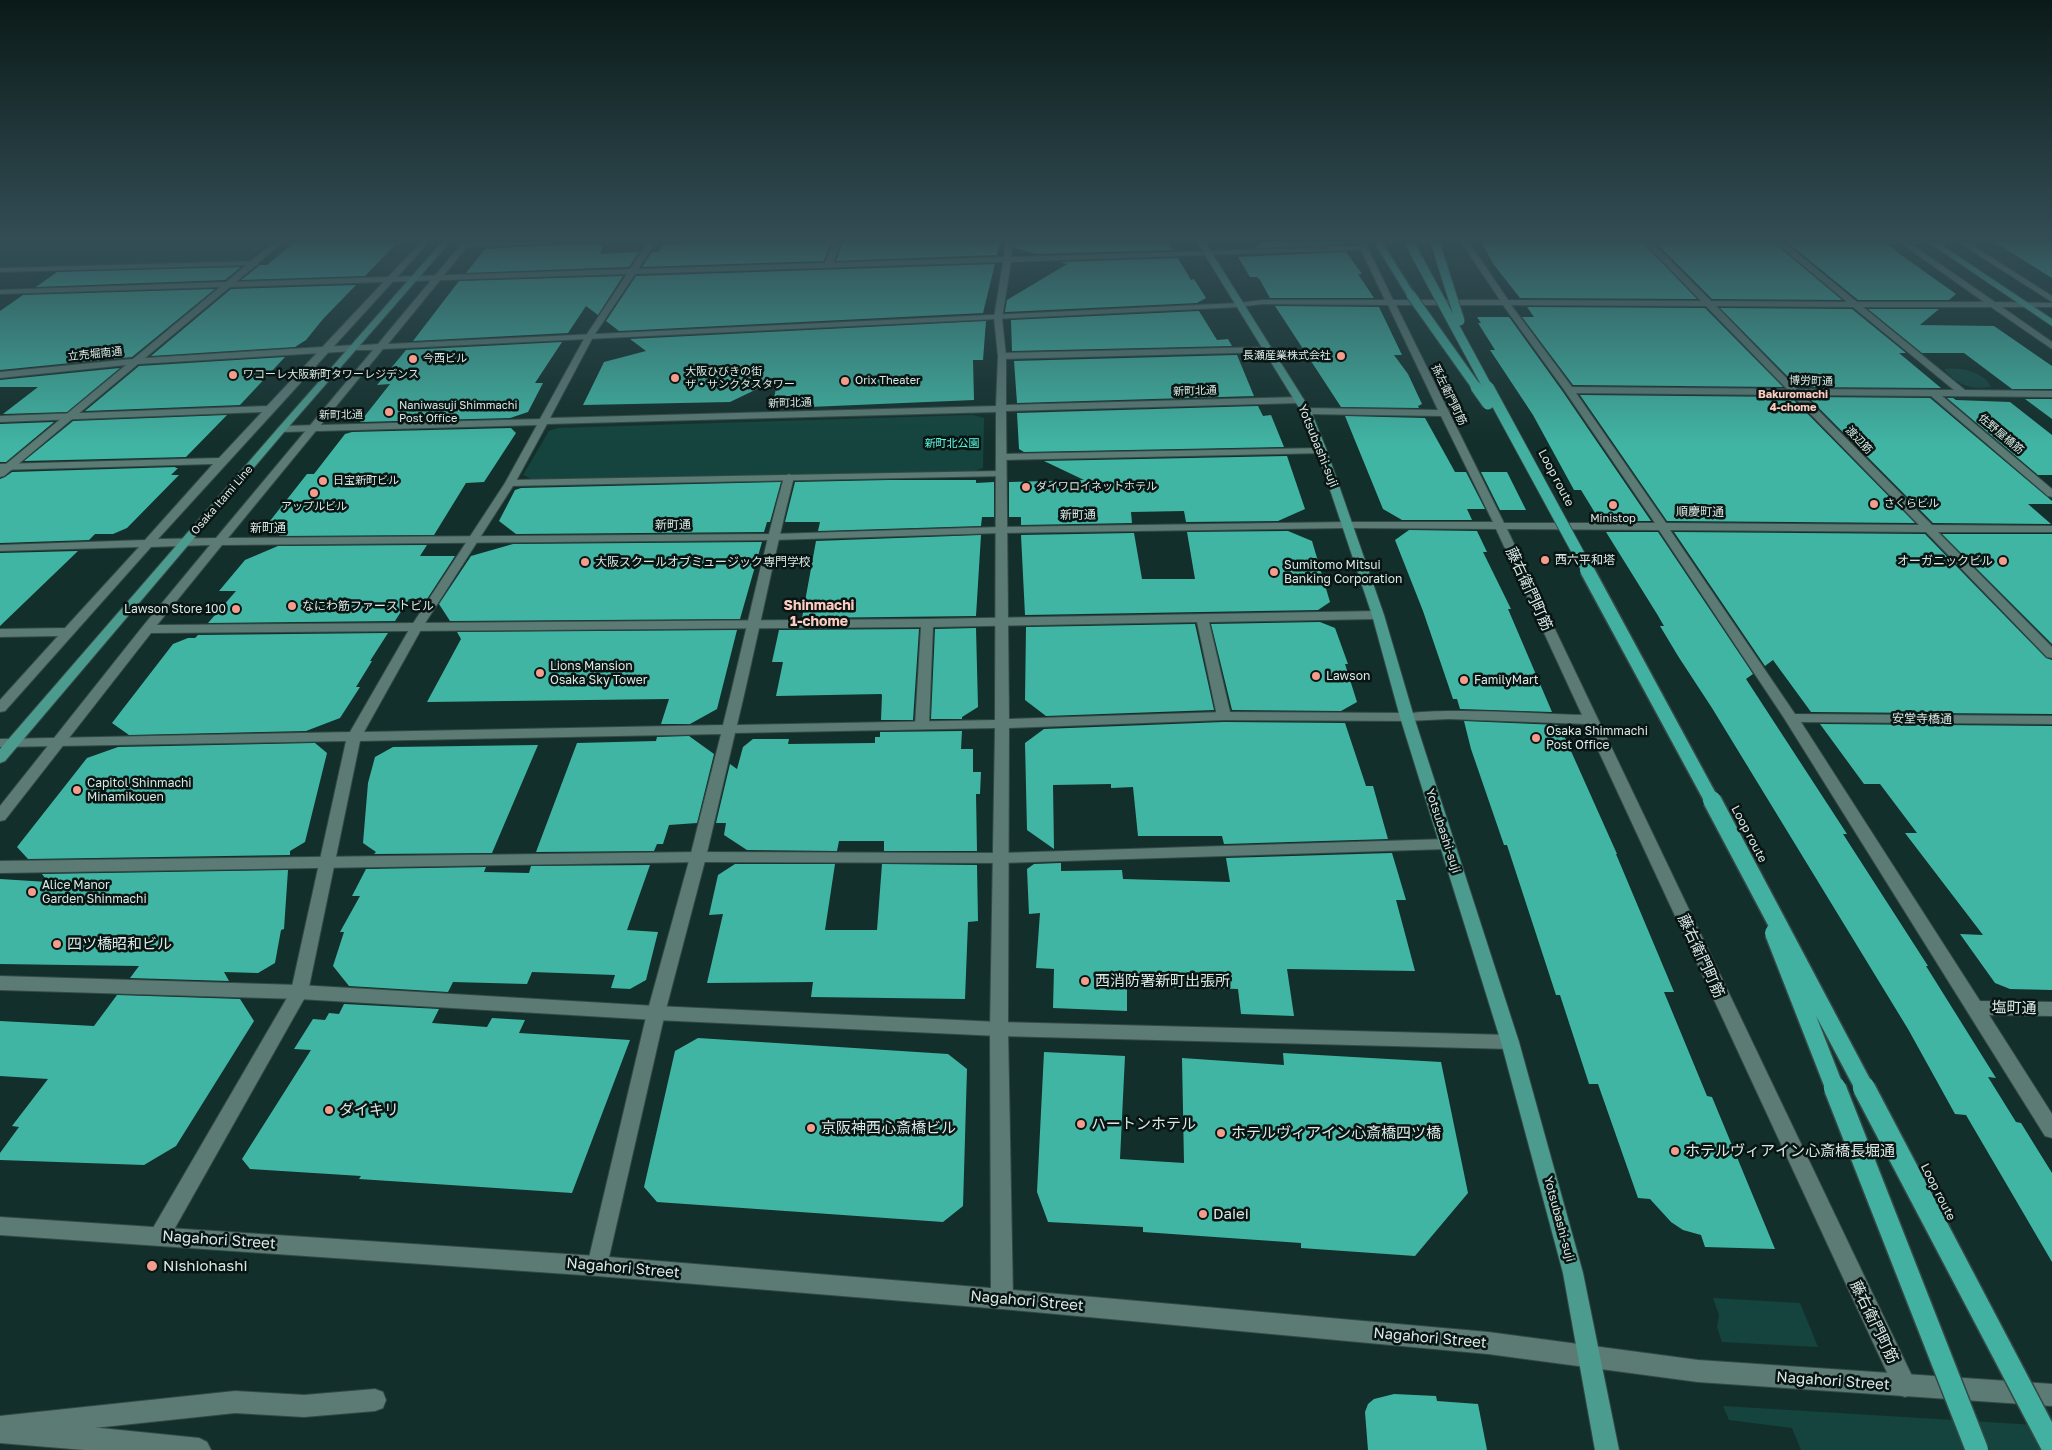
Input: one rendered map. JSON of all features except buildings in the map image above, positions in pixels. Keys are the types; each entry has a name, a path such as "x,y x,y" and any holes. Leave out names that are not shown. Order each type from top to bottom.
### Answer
{"highway":[{"path":"1421,310 1524,454"},
{"name":"Loop route","path":"1446,310 1747,865 2052,1446"},
{"path":"1457,310 1471,354"},
{"path":"2033,310 2052,323"},
{"path":"1747,865 1977,1450"}],"main road":[{"name":"Osaka Itami Line","path":"0,758 7,743 387,310"},
{"name":"Yotsubashi-suji","path":"1242,310 1303,406 1322,451 1378,615 1407,717 1510,1042 1574,1273 1607,1450"}],"street":[{"path":"0,474 5,467 138,362 200,310"},
{"path":"0,708 222,461 362,310"},
{"path":"0,816 146,629 411,310"},
{"path":"160,1236 299,992 354,737 416,628 471,540 510,483 589,337 607,310"},
{"path":"999,310 998,318 1002,356 1000,474 1002,724 999,1029 1002,1299"},
{"name":"立売堀南通","path":"0,375 138,362 326,349 1152,310"},
{"name":"孫左衛門町筋","path":"1393,310 1446,413 1499,524"},
{"path":"1510,310 1569,390 1791,718 2052,1130"},
{"name":"渡辺筋","path":"1716,310 1926,528 2052,654"},
{"path":"1861,310 1964,394"},
{"path":"2000,310 2052,346"},
{"path":"1002,356 1268,350"},
{"name":"博労町通","path":"1569,390 2052,394"},
{"name":"佐野屋橋筋","path":"1934,394 2052,494"},
{"name":"新町北通","path":"282,430 1002,409 1303,406 1446,413"},
{"path":"0,419 272,409"},
{"path":"1001,457 1322,451"},
{"path":"5,467 222,461"},
{"path":"510,483 1000,474"},
{"path":"597,1266 656,1013 698,857 755,624 773,537 789,477"},
{"name":"順慶町通","path":"1347,525 1499,524 2052,529"},
{"name":"藤右衛門町筋","path":"1499,524 1589,720 1905,1386"},
{"name":"新町通","path":"0,548 185,542 773,537 1000,530 1347,525"},
{"path":"146,629 927,623 1378,615"},
{"path":"1202,618 1224,716"},
{"path":"922,725 927,623"},
{"path":"0,633 69,632"},
{"path":"7,743 1002,724 1224,716 1449,716 1589,720"},
{"name":"安堂寺橋通","path":"1791,718 2052,720"},
{"path":"0,867 698,857 1000,858 1447,844"},
{"path":"0,983 299,992 656,1013 999,1029 1510,1042"},
{"name":"塩町通","path":"1975,1008 2052,1009"},
{"name":"Nagahori Street","path":"0,1226 597,1266 1002,1299 1488,1343 1698,1371 2052,1395"},
{"path":"0,1427 235,1402 304,1406 374,1400"},
{"path":"0,1432 46,1442 199,1450"}],"green space":[{"path":"1944,369 1970,371 1983,377 1991,387 1977,388 1964,385 1954,379"},
{"name":"新町北公園","path":"973,415 984,418 983,468 974,471 532,479 523,475 549,431 558,428"},
{"path":"1713,1298 1800,1303 1818,1347 1722,1342 1717,1327 1719,1315"},
{"path":"1723,1406 2052,1426 2052,1450 1801,1450 1792,1428 1729,1420"}],"place":[{"name":"長瀬産業株式会社","path":"1341,356"},
{"name":"今西ビル","path":"413,359"},
{"name":"ワコーレ大阪新町タワーレジデンス","path":"233,375"},
{"name":"大阪ひびきの街 ザ・サンクタスタワー","path":"675,378"},
{"name":"Orix Theater","path":"845,381"},
{"name":"Naniwasuji Shimmachi Post Office","path":"389,412"},
{"name":"日宝新町ビル","path":"323,481"},
{"name":"ダイワロイネットホテル","path":"1026,487"},
{"name":"アップルビル","path":"314,493"},
{"name":"さくらビル","path":"1874,504"},
{"name":"Ministop","path":"1613,505"},
{"name":"西六平和塔","path":"1545,560"},
{"name":"オーガニックビル","path":"2003,561"},
{"name":"大阪スクールオブミュージック専門学校","path":"585,562"},
{"name":"Sumitomo Mitsui Banking Corporation","path":"1274,572"},
{"name":"なにわ筋ファーストビル","path":"292,606"},
{"name":"Lawson Store 100","path":"236,609"},
{"name":"Lions Mansion Osaka Sky Tower","path":"540,673"},
{"name":"Lawson","path":"1316,676"},
{"name":"FamilyMart","path":"1464,680"},
{"name":"Osaka Shimmachi Post Office","path":"1536,738"},
{"name":"Capitol Shinmachi Minamikouen","path":"77,790"},
{"name":"Alice Manor Garden Shinmachi","path":"32,892"},
{"name":"四ツ橋昭和ビル","path":"57,944"},
{"name":"西消防署新町出張所","path":"1085,981"},
{"name":"ダイキリ","path":"329,1110"},
{"name":"ハートンホテル","path":"1081,1124"},
{"name":"京阪神西心斎橋ビル","path":"811,1128"},
{"name":"ホテルヴィアイン心斎橋四ツ橋","path":"1221,1133"},
{"name":"ホテルヴィアイン心斎橋長堀通","path":"1675,1151"},
{"name":"Daiei","path":"1203,1214"},
{"name":"Nishiohashi","path":"152,1266"}],"district":[{"name":"Bakuromachi 4-chome","path":"1793,401"},
{"name":"Shinmachi 1-chome","path":"819,614"}]}
